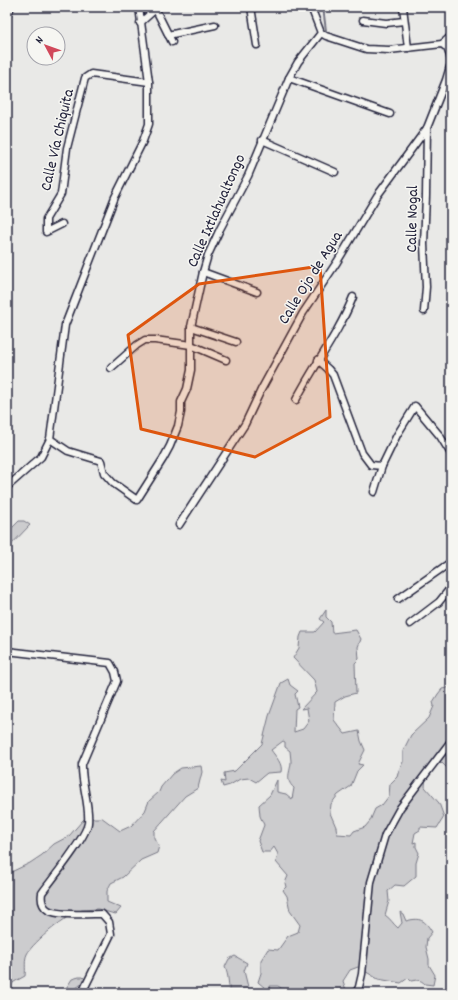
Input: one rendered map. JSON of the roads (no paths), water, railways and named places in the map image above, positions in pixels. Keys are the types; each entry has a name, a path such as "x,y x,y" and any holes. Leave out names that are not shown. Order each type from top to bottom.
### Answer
{"street":[{"path":"7,15 11,7"},
{"path":"7,487 41,457 50,438 65,325 115,197 143,141 149,124 149,82 139,7"},
{"path":"251,7 257,45"},
{"path":"311,7 321,33 366,49 389,50 442,44 451,36"},
{"path":"402,7 408,48"},
{"path":"140,23 157,9 172,42"},
{"path":"363,20 386,23 404,21"},
{"path":"168,35 215,25"},
{"name":"Calle Ixtlahualtongo","path":"50,438 68,451 100,461 104,472 113,483 137,500 163,459 178,426 181,412 181,402 187,389 191,370 191,326 203,272 214,242 248,176 289,78 298,62 321,33"},
{"name":"Calle Ojo de Agua","path":"179,525 245,424 261,390 303,313 378,196 427,128 451,63 449,52 442,44"},
{"name":"Calle Vía Chiquita","path":"62,224 46,232 46,219 61,194 67,148 86,78 91,74 149,82"},
{"path":"289,78 390,114"},
{"name":"Calle Nogal","path":"424,311 426,287 424,244 427,128"},
{"path":"262,140 335,172"},
{"path":"203,272 257,292"},
{"path":"296,400 348,310 353,297"},
{"path":"191,326 236,342"},
{"path":"111,368 137,345 145,340 190,345 226,360"},
{"path":"318,360 333,375 362,453 372,465 382,466"},
{"path":"374,492 382,466 397,436 415,406 440,436 451,454"},
{"path":"398,599 451,562"},
{"path":"410,624 439,602 451,587"},
{"path":"7,651 110,663 115,672 117,681 82,764 88,824 82,838 42,893 41,902 47,910 55,913 102,914 109,922 111,934 82,993"},
{"path":"356,993 362,974 370,882 385,835 400,808 451,741"}],"waterway":[{"path":"323,7 326,31"}]}
